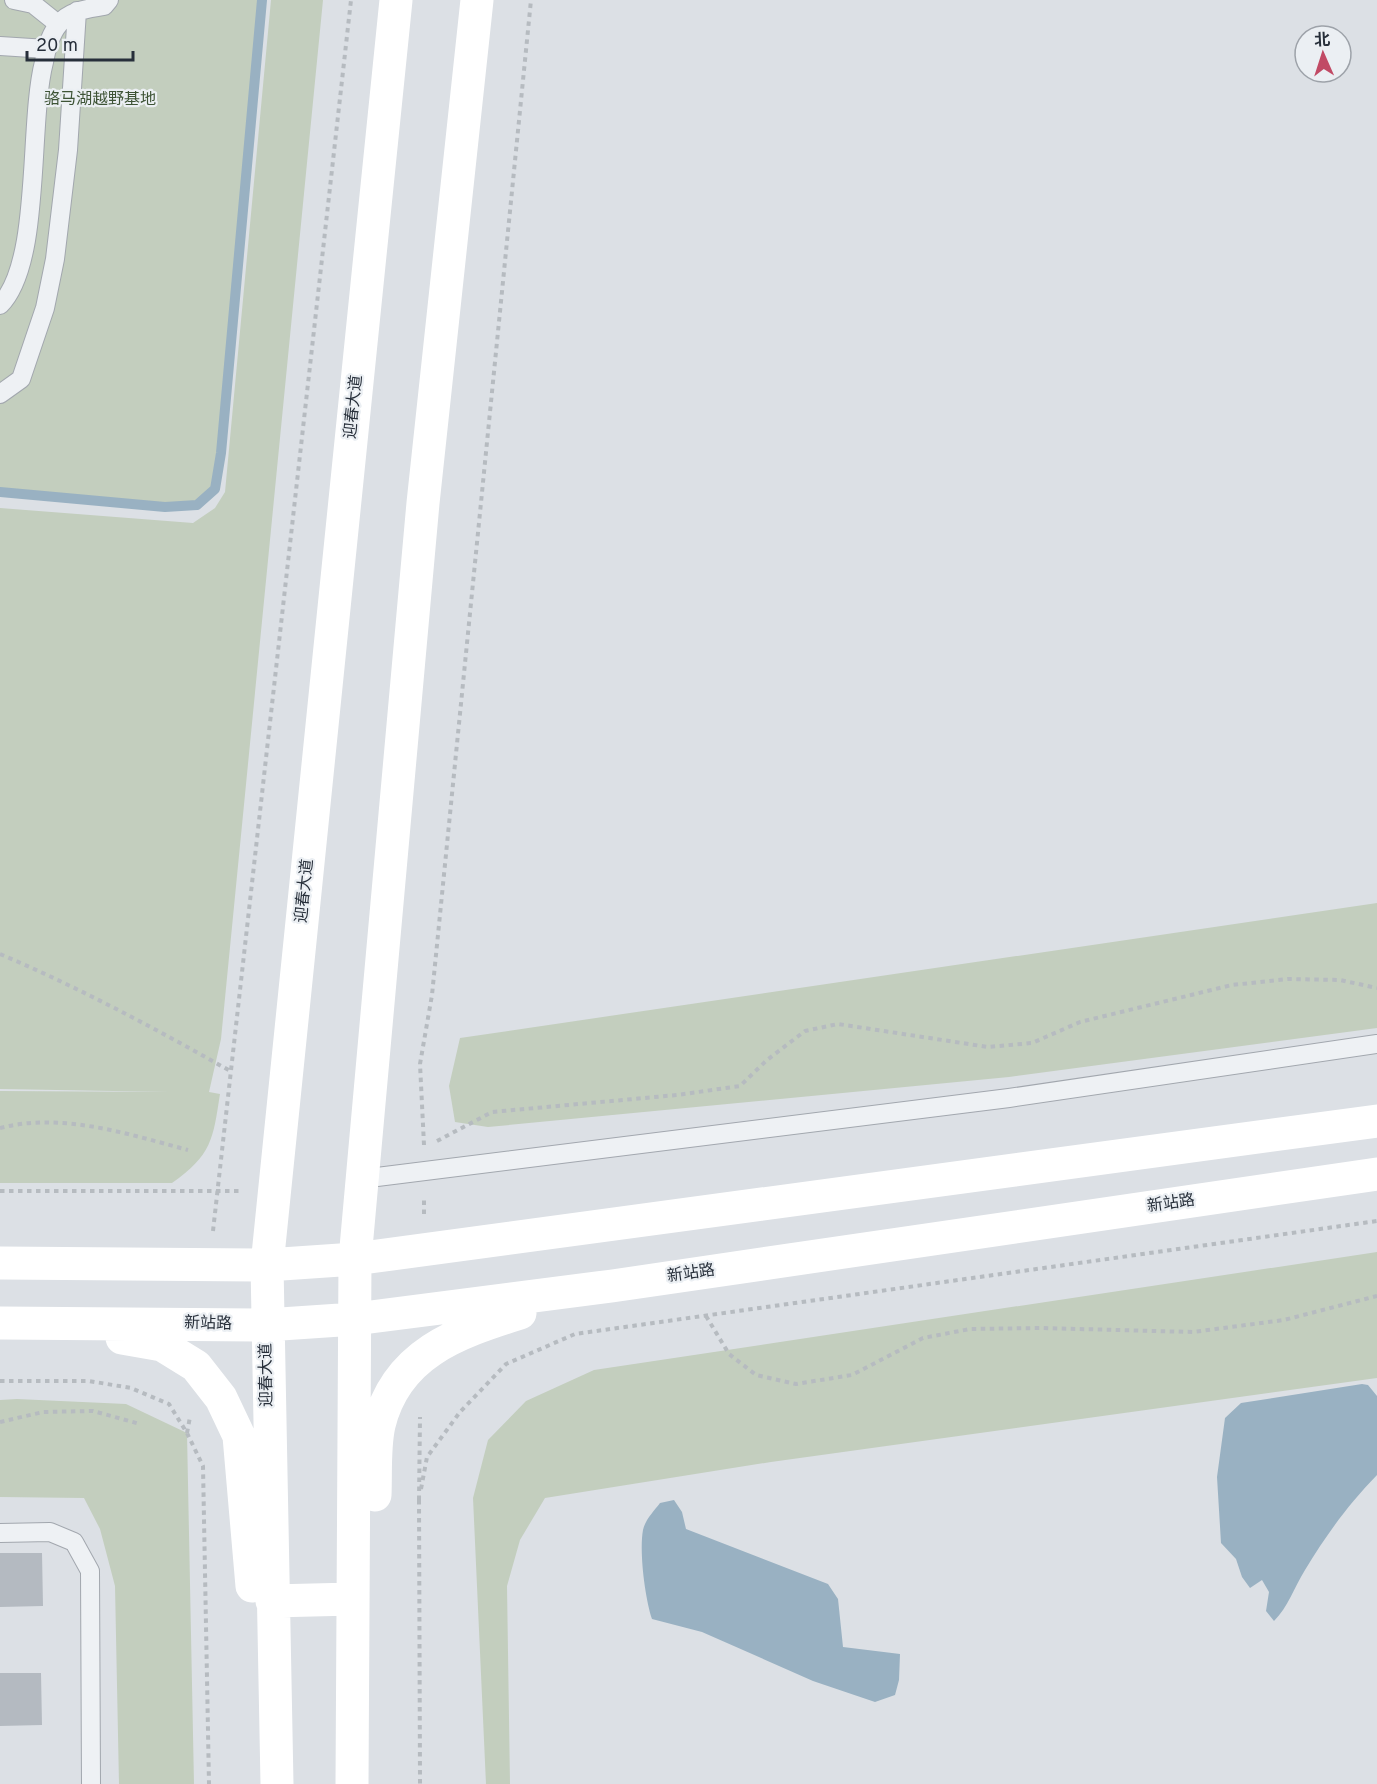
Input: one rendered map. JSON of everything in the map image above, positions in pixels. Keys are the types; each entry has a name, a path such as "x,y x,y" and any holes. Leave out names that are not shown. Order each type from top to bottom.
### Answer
{"main road":[{"name":"迎春大道","path":"277,1784 266,1324 267,1264 396,0"},
{"path":"352,1784 355,1259 423,503 477,0"},
{"path":"0,1263 267,1264 355,1259 1377,1121"},
{"name":"新站路","path":"13,1323 266,1324 355,1319 612,1286 1377,1174"},
{"path":"358,1784 379,1426 397,1380 421,1355 476,1327 612,1286"},
{"path":"13,1323 162,1345 196,1366 221,1398 239,1436 267,1784"},
{"path":"272,1601 353,1599"}],"lane":[{"path":"14,0 33,4 58,24"},
{"path":"0,305 12,293 26,245 38,86 47,49 58,24 77,11 104,6 109,0"},
{"path":"0,394 21,379 45,308 55,259 68,150 77,11"},
{"path":"0,46 47,49"},
{"path":"362,1179 1009,1098 1377,1044"},
{"path":"0,1533 50,1532 74,1542 90,1571 91,1784"}],"path":[{"path":"209,1264 351,0"},
{"path":"423,1250 424,1147 420,1064 432,995 531,0"},
{"path":"0,954 51,975 125,1012 232,1072"},
{"path":"424,1147 492,1112 677,1095 740,1086 767,1060 805,1031 838,1024 988,1047 1032,1043 1080,1022 1232,985 1288,979 1340,980 1377,988"},
{"path":"0,1128 16,1124 98,1125 188,1150"},
{"path":"0,1191 251,1191"},
{"path":"419,1500 428,1457 460,1412 506,1364 575,1335 1377,1221"},
{"path":"706,1316 729,1354 756,1375 796,1384 852,1375 923,1338 970,1329 1041,1328 1193,1332 1284,1320 1377,1296"},
{"path":"187,1433 196,1366"},
{"path":"0,1381 89,1381 131,1388 169,1404 187,1433 203,1466 209,1784"},
{"path":"420,1407 420,1784"},
{"path":"0,1422 43,1412 93,1411 140,1424"}],"green space":[{"name":"骆马湖越野基地","path":"0,0 262,0 221,453 215,489 197,505 165,507 0,492"},
{"path":"271,0 323,0 221,1039 209,1092 220,1094 215,1123 203,1154 195,1164 172,1183 0,1183 0,1091 170,1092 0,1089 0,508 193,523 215,508 225,492"},
{"path":"1377,903 1377,1028 1009,1077 488,1127 455,1122 449,1086 460,1038"},
{"path":"1377,1252 1377,1378 771,1462 545,1498 520,1540 507,1586 510,1784 486,1784 473,1498 488,1440 526,1401 594,1370"},
{"path":"0,1400 126,1404 187,1433 194,1784 119,1784 115,1586 100,1529 84,1498 0,1497"}],"water":[{"path":"1362,1384 1368,1385 1377,1396 1377,1475 1330,1532 1274,1621 1266,1611 1269,1592 1262,1580 1250,1588 1242,1577 1236,1559 1221,1543 1217,1477 1225,1418 1241,1403"},
{"path":"674,1500 682,1512 686,1529 828,1584 838,1599 843,1647 900,1654 899,1680 895,1695 875,1702 813,1681 702,1632 652,1619 643,1574 643,1530 660,1503"}],"building":[{"path":"0,1553 42,1553 43,1606 0,1607"},
{"path":"0,1673 41,1673 42,1725 0,1726"}],"waterway":[{"path":"0,492 165,507 197,505 215,489 221,453 262,0"}]}
